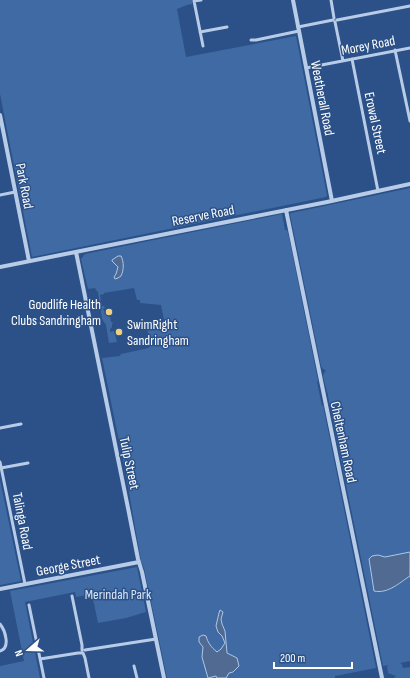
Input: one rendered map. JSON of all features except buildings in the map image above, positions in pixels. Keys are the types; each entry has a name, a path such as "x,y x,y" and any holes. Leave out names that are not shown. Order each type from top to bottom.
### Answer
{"street":[{"path":"201,0 194,1 202,46"},
{"name":"Weatherall Road","path":"293,0 332,201"},
{"path":"331,0 343,61"},
{"path":"251,40 335,20 410,6"},
{"path":"200,32 227,27"},
{"name":"Morey Road","path":"306,68 410,48"},
{"path":"395,50 410,121"},
{"name":"Erowal Street","path":"352,59 378,191"},
{"name":"Park Road","path":"0,115 29,261"},
{"name":"Reserve Road","path":"0,267 410,184"},
{"path":"0,195 15,192"},
{"name":"Cheltenham Road","path":"286,210 382,678"},
{"name":"Tulip Street","path":"76,252 164,678"},
{"path":"0,428 21,424"},
{"name":"Talinga Road","path":"0,462 25,584"},
{"path":"1,468 28,463"},
{"name":"George Street","path":"0,589 140,562"},
{"path":"72,596 89,678"},
{"path":"29,605 44,678"},
{"path":"0,624 4,629 6,643 4,649 0,651"},
{"path":"40,660 156,638"},
{"path":"134,666 137,678"}],"green space":[{"path":"0,0 192,0 192,4 177,9 186,57 296,36 327,195 326,197 32,257 0,94"},
{"path":"410,188 410,661 400,663 402,664 403,668 410,667 410,678 394,678 396,676 388,673 387,666 389,665 383,666 332,410 323,376 326,371 321,366 290,214"},
{"path":"282,214 285,230 287,230 289,237 317,382 322,406 323,405 376,668 335,676 335,678 167,678 144,568 141,561 126,475 102,358 120,356 121,354 149,348 147,329 164,320 161,305 140,303 140,300 137,300 134,288 100,295 102,306 105,308 103,309 105,312 109,311 111,322 113,323 110,332 114,331 117,342 109,343 106,325 102,319 98,292 95,288 88,289 81,259 85,254"},
{"path":"0,480 21,581 0,585"},
{"name":"Merindah Park","path":"137,567 146,612 126,618 98,623 92,594 76,597 75,592 25,602 40,678 0,678 0,666 24,661 10,591"}],"shaded area":[{"path":"118,256 121,256 122,258 123,269 121,276 115,279 114,277 118,267 112,260"},
{"path":"410,552 410,576 389,589 379,592 374,591 369,559 372,556 378,555 385,557"},
{"path":"220,610 223,612 221,619 225,631 227,653 237,658 239,666 233,672 229,673 226,678 217,678 216,676 208,678 202,657 203,647 199,642 199,637 203,635 206,636 210,645 217,652 221,649 225,643 216,626"}],"place":[{"name":"Goodlife Health Clubs Sandringham","path":"109,312"},
{"name":"SwimRight Sandringham","path":"119,332"}]}
